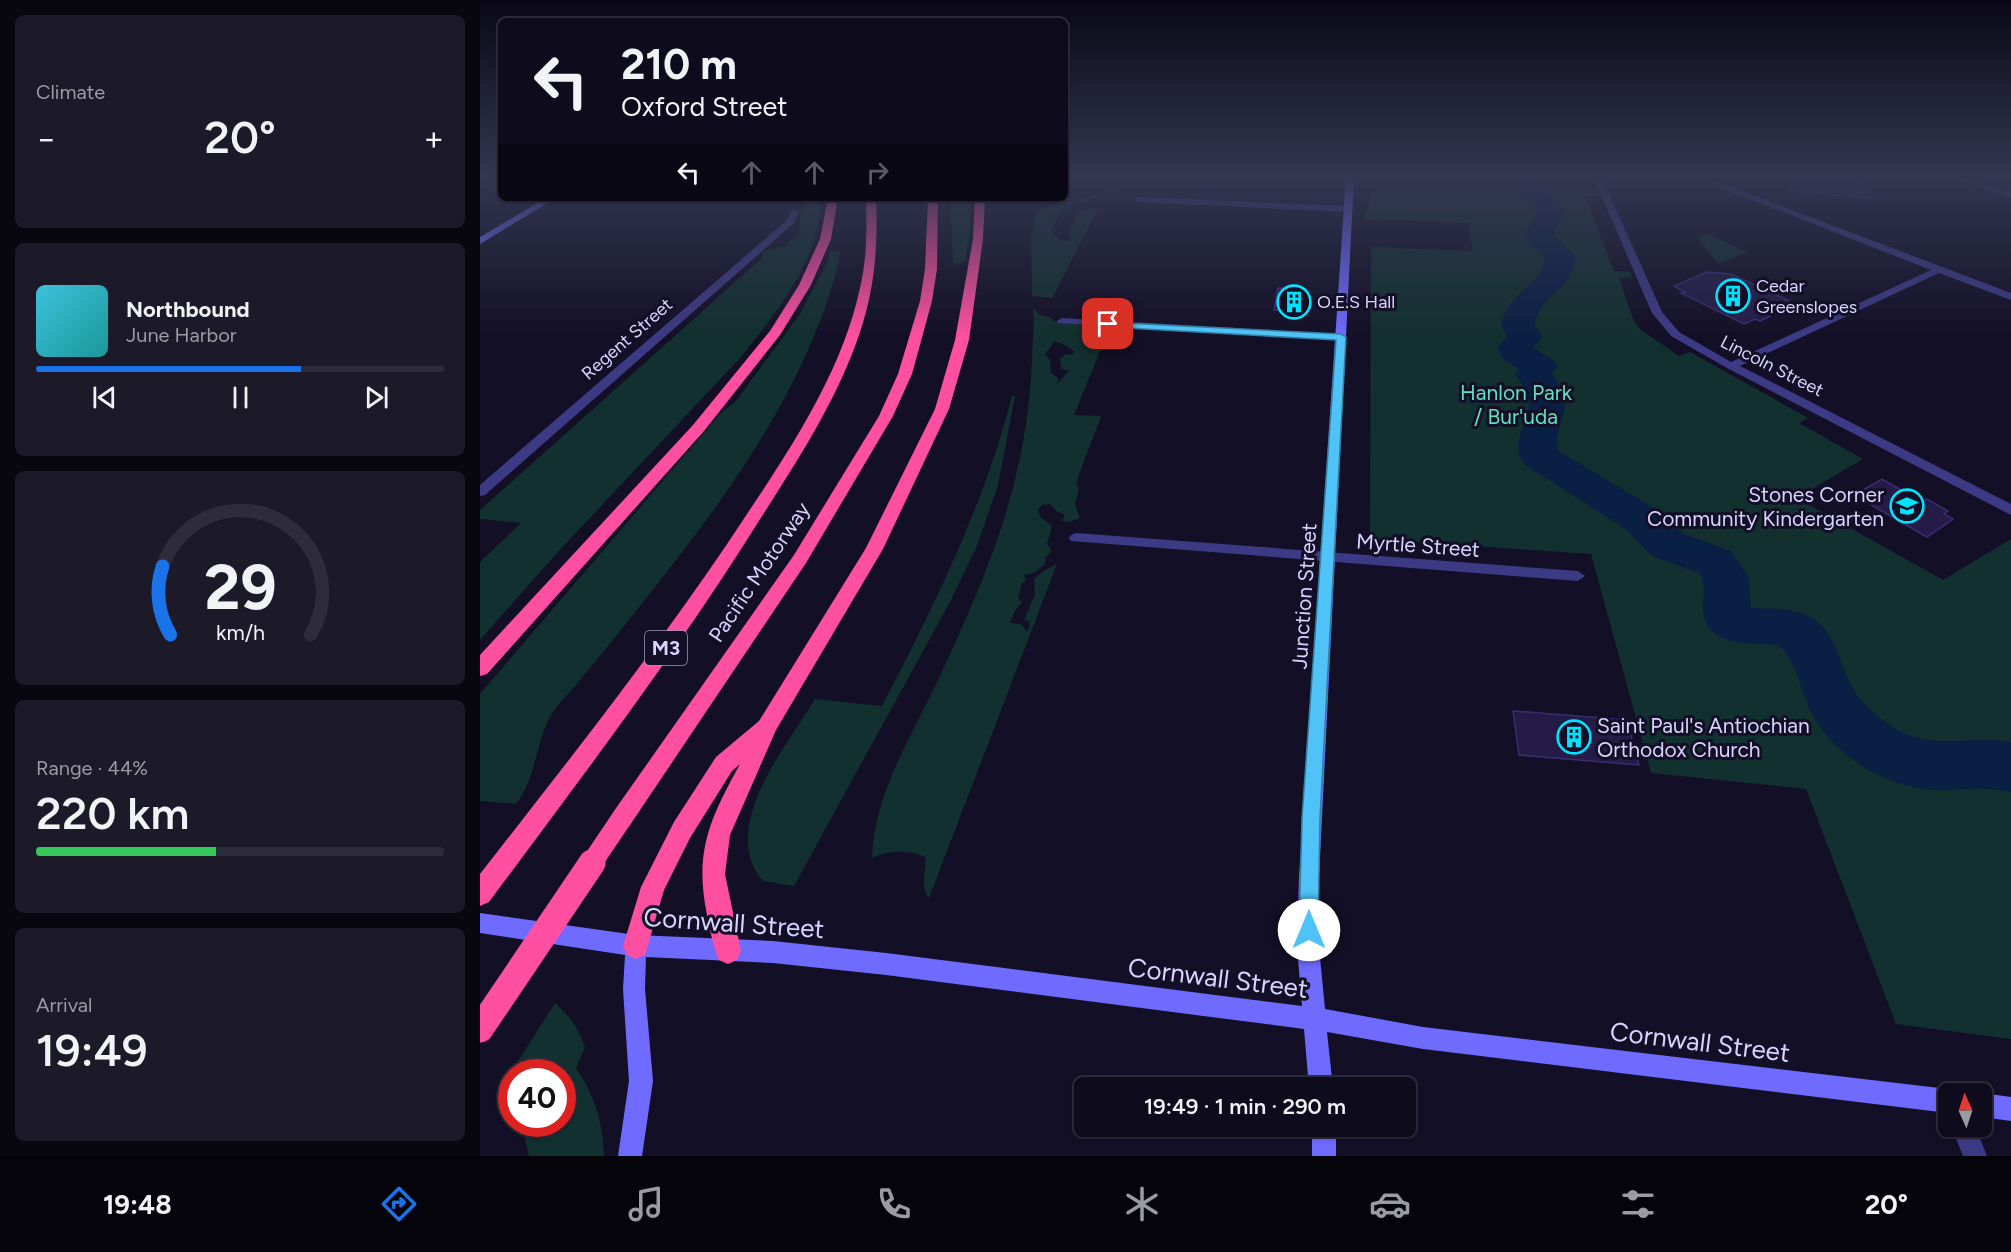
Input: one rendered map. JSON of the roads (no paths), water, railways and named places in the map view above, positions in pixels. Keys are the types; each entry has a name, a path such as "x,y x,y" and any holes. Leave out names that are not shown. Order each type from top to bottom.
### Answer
{"highway":[{"path":"480,668 593,542 679,452 762,348 789,310 813,269 828,230"},
{"name":"Pacific Motorway","path":"480,894 698,603 776,481 835,375 862,301 873,230"},
{"name":"Pacific Motorway","path":"480,1029 800,559 886,416 904,374 926,301 931,269 930,230"},
{"path":"728,951 717,904 713,861 727,812 758,752 766,727 874,549 914,472 942,409 962,340 978,230"},
{"path":"636,946 653,887 682,830 724,764 766,727"}],"street":[{"path":"480,241 499,230"},
{"name":"Regent Street","path":"480,492 781,230"},
{"name":"Junction Street","path":"1320,1077 1308,946 1308,877 1347,230"},
{"name":"Lincoln Street","path":"1621,230 1661,320 1685,341 2011,510"},
{"path":"1837,230 2011,297"},
{"path":"1731,366 1940,269"},
{"path":"1062,321 1341,337"},
{"name":"Myrtle Street","path":"1076,538 1327,559 1578,576"},
{"name":"Cornwall Street","path":"480,923 636,946 772,952 864,962 1315,1019 1423,1038 1938,1100"},
{"path":"630,1156 641,1081 634,989 636,946"},
{"path":"1992,1106 2011,1109"},
{"path":"1324,1137 1324,1156"},
{"path":"1967,1137 1975,1156"}],"waterway":[{"path":"1542,230 1538,237 1560,256 1560,265 1553,279 1522,309 1518,326 1525,337 1514,348 1516,353 1540,366 1533,374 1545,390 1547,407 1538,439 1538,455 1642,520 1668,545 1704,556 1715,562 1726,578 1726,608 1731,620 1746,627 1781,627 1799,634 1806,641 1816,659 1836,707 1855,729 1879,747 1906,760 1920,763 1934,765 1982,763 2011,767"}],"place":[{"name":"Cedar Greenslopes","path":"1733,296"},
{"name":"O.E.S Hall","path":"1294,302"},
{"name":"Stones Corner Community Kindergarten","path":"1907,506"},
{"name":"Saint Paul's Antiochian Orthodox Church","path":"1574,737"}],"park label":[{"name":"Hanlon Park / Bur'uda","path":"1516,404"}]}
